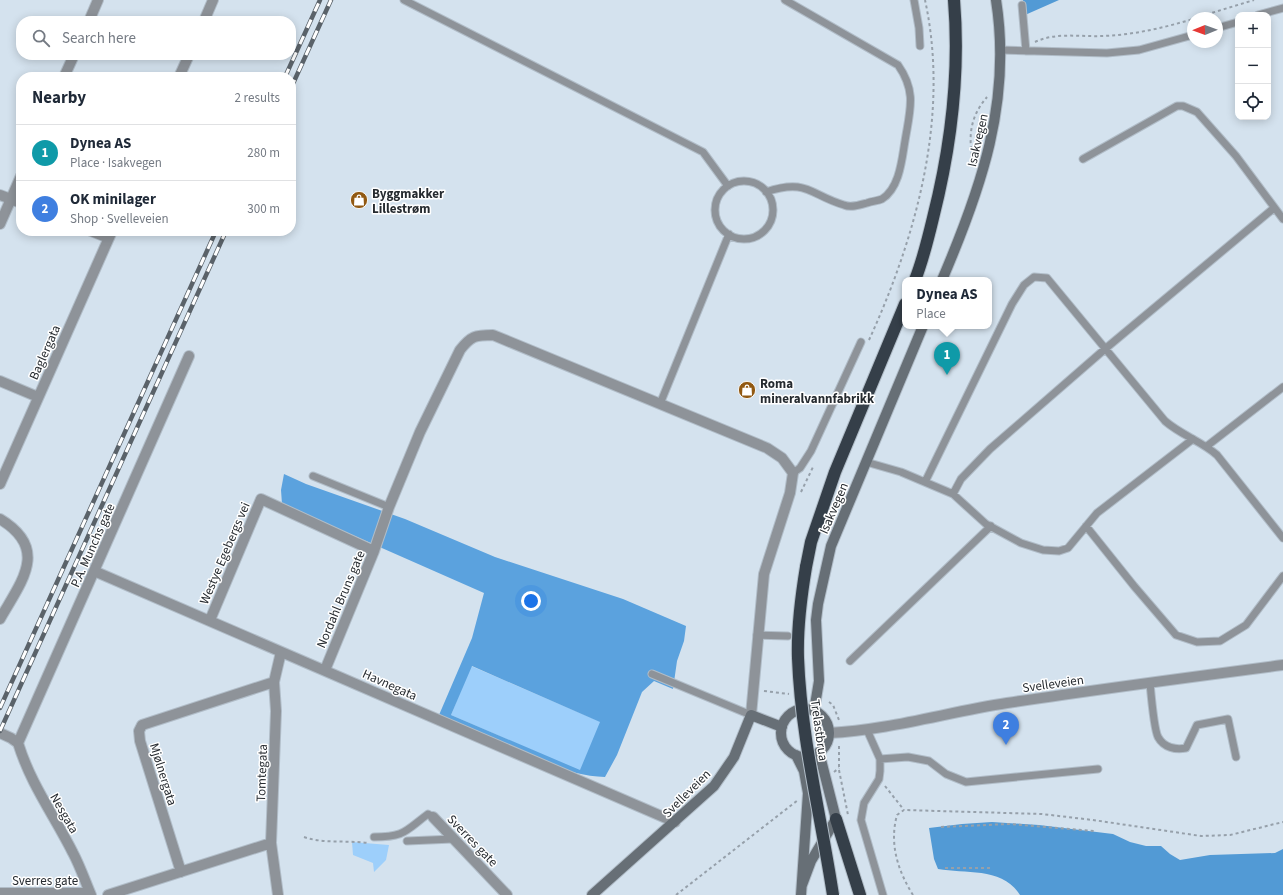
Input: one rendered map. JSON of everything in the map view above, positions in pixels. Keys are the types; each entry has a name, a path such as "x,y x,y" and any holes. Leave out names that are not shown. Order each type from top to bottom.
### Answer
{"highway":[{"path":"916,277 927,244 946,161 955,81 956,53 954,0"},
{"name":"Trelastbrua","path":"833,895 808,750 800,685 798,627 811,542 835,472 902,311"},
{"path":"836,819 860,895"}],"street":[{"path":"91,16 98,0"},
{"path":"206,16 213,0"},
{"name":"Isakvegen","path":"943,277 966,223 979,187 996,118 1000,80 1000,50 996,0"},
{"path":"66,72 72,60"},
{"path":"181,72 187,60"},
{"path":"0,224 16,188"},
{"path":"0,195 16,201"},
{"name":"Baglergata","path":"0,484 110,236"},
{"name":"Isakvegen","path":"814,711 819,681 816,638 818,604 831,546 922,329"},
{"name":"Nordahl Bruns gate","path":"325,670 379,539 389,507 420,432 460,350 467,340 476,335 493,335 768,448 782,458 793,473"},
{"name":"P.A. Munchs gate","path":"18,744 189,356"},
{"path":"0,381 38,397"},
{"path":"782,727 751,715 757,635 764,574 790,493 793,473"},
{"name":"Westye Egebergs vei","path":"210,620 261,499 374,551"},
{"path":"0,520 18,533 27,548 29,562 24,577 0,619"},
{"name":"Havnegata","path":"94,571 675,822"},
{"name":"Tomtegata","path":"278,895 271,843 276,711 274,682 281,652"},
{"name":"Svelleveien","path":"829,733 867,730 1001,704 1283,665"},
{"name":"Mjølnergata","path":"181,872 140,741 139,731 142,724 274,682"},
{"path":"800,709 814,711 821,715 827,723 829,733 826,744 819,752 807,757 789,752 783,743 782,727 792,712 800,709"},
{"name":"Svelleveien","path":"592,895 714,786 734,757 751,715"},
{"path":"0,733 12,738 18,744"},
{"name":"Nesgata","path":"18,744 23,759 44,803 73,852 91,894"},
{"path":"801,890 812,861 836,819 819,752"},
{"path":"796,755 804,771 808,789 809,806 801,890"},
{"name":"Sverres gate","path":"433,817 507,895"},
{"path":"108,895 271,843"},
{"name":"Sverres gate","path":"0,893 91,894"}],"lane":[{"path":"404,0 703,152 728,186"},
{"path":"766,192 783,186 806,188 844,206 857,206 882,198 892,188 897,177 902,157 911,101 908,79 898,65 785,0"},
{"path":"914,0 919,28 920,46"},
{"path":"1022,5 1026,51"},
{"path":"1269,12 1283,8"},
{"path":"1223,26 1235,23"},
{"path":"1000,50 1107,53 1139,50 1187,37"},
{"path":"1083,159 1177,106 1183,106 1197,112 1223,140 1283,219"},
{"path":"749,182 756,184 766,192 773,209 768,226 763,232 750,238 736,237 729,234 719,224 716,210 719,196 728,186 735,183 749,182"},
{"path":"953,494 961,479 990,449 1105,349 1274,208"},
{"path":"660,404 729,234"},
{"path":"925,482 1012,304 1024,285 1034,277 1047,278 1165,421 1173,429 1207,446 1217,455 1282,534"},
{"path":"793,473 800,468 811,451 864,342"},
{"path":"1207,446 1283,387"},
{"path":"866,462 901,472 953,494 991,526 1021,543 1044,550 1059,551 1068,548 1097,513 1193,438"},
{"path":"312,476 389,507"},
{"path":"850,661 991,526"},
{"path":"1086,526 1176,635 1197,642 1220,641 1246,625 1283,576"},
{"path":"757,635 788,636"},
{"path":"652,674 751,715"},
{"path":"1150,683 1158,737 1167,746 1176,750 1186,748 1197,725 1228,719 1236,757"},
{"path":"867,730 880,760 879,779 864,803 861,820 883,895"},
{"path":"880,760 908,757 929,761 956,780 966,782 1098,769"},
{"name":"Sverres gate","path":"374,837 403,834 427,815 430,814 433,817"},
{"path":"407,841 453,839"}],"path":[{"path":"864,342 901,261 914,218 925,165 932,120 934,77 932,40 925,0"},
{"path":"1214,12 1254,0"},
{"path":"1026,51 1033,43 1045,37 1072,35 1102,36 1140,33 1187,20"},
{"path":"974,167 970,127 979,106 1000,80"},
{"path":"799,496 814,465"},
{"path":"753,691 790,694"},
{"path":"829,702 833,705 838,714 839,720"},
{"path":"825,778 839,768"},
{"path":"879,779 904,810"},
{"path":"676,895 808,789"},
{"path":"913,895 905,881 894,848 893,829 897,815 904,810 1042,814 1200,836 1230,835 1283,822"},
{"path":"941,827 1009,824 1094,831"},
{"path":"304,837 316,841 350,840 369,843"},
{"path":"945,868 993,868"}],"shaded area":[{"path":"1023,0 1059,0 1025,15 1021,12"},
{"path":"284,474 306,484 405,519 495,557 623,599 686,626 684,641 677,661 673,689 654,681 642,692 617,755 605,777 567,771 546,764 446,723 439,715 472,638 484,593 282,504 281,490","holes":["472,666 600,722 580,770 451,715"]},
{"path":"471,666 601,722 580,771 451,715"},
{"path":"992,822 1039,825 1113,834 1130,842 1146,846 1161,846 1180,860 1210,855 1275,853 1283,849 1283,895 1020,895 1013,886 994,876 983,873 938,869 934,859 929,828"},
{"path":"352,842 389,845 386,860 374,872 373,863 353,855"}],"railway":[{"path":"296,53 320,0"},
{"path":"296,77 331,0"},
{"path":"287,72 293,60"},
{"path":"0,708 214,236"},
{"path":"0,731 224,236"}],"place":[{"name":"Byggmakker Lillestrøm","path":"359,200"},
{"name":"Dynea AS","path":"947,375"},
{"name":"Roma mineralvannfabrikk","path":"747,390"},
{"name":"OK minilager","path":"1006,745"}]}
